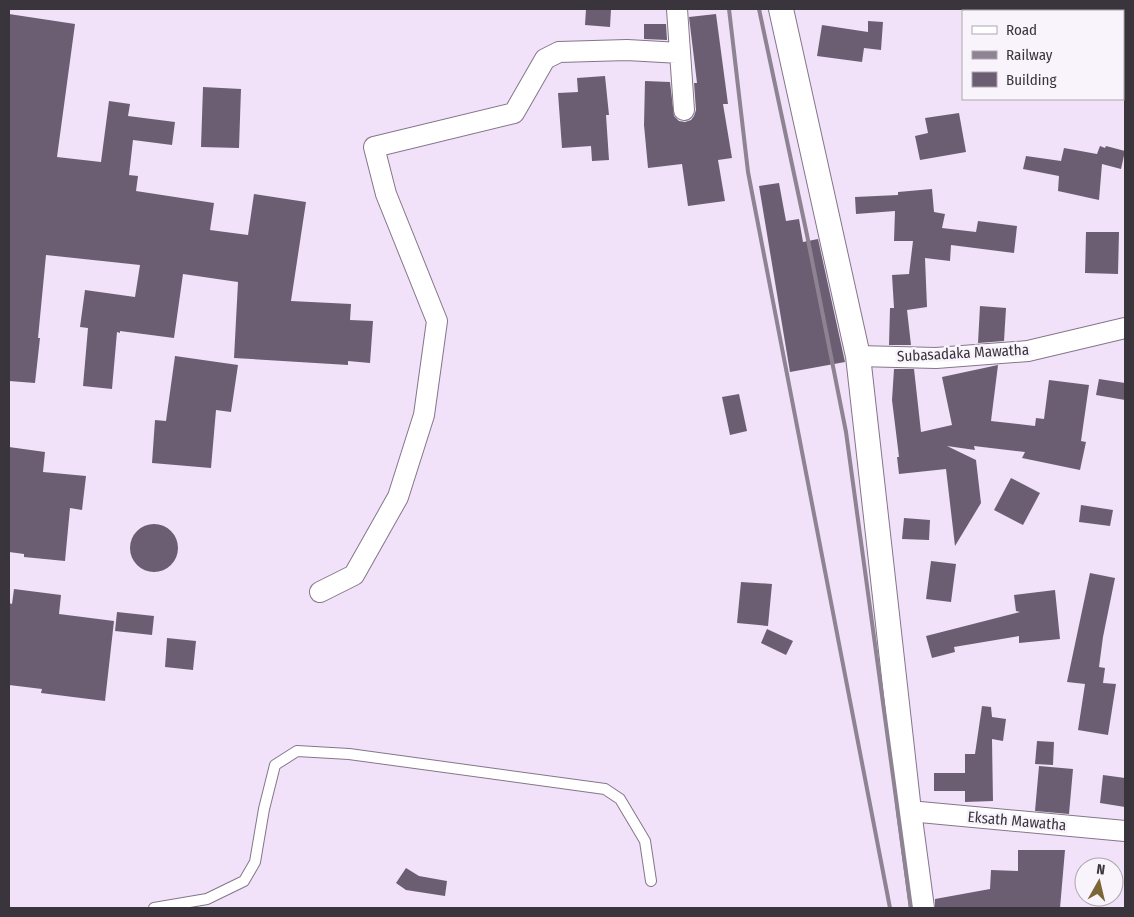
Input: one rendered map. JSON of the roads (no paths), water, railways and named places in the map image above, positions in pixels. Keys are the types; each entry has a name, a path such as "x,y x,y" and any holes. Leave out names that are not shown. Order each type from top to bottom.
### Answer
{"street":[{"path":"677,9 684,110"},
{"path":"781,9 858,356 909,811 922,908"},
{"path":"320,592 354,575 398,497 424,415 437,321 386,194 374,147 514,113 545,59 559,52 628,50 680,52"},
{"name":"Subasadaka Mawatha","path":"858,356 936,358 1028,352 1125,328"},
{"name":"Eksath Mawatha","path":"909,811 1125,831"}],"lane":[{"path":"154,908 207,899 244,881 255,862 264,809 275,764 297,751 349,754 605,789 620,798 645,841 652,881"}],"railway":[{"path":"729,9 748,172 890,908"},
{"path":"759,9 846,432 911,908"}]}
